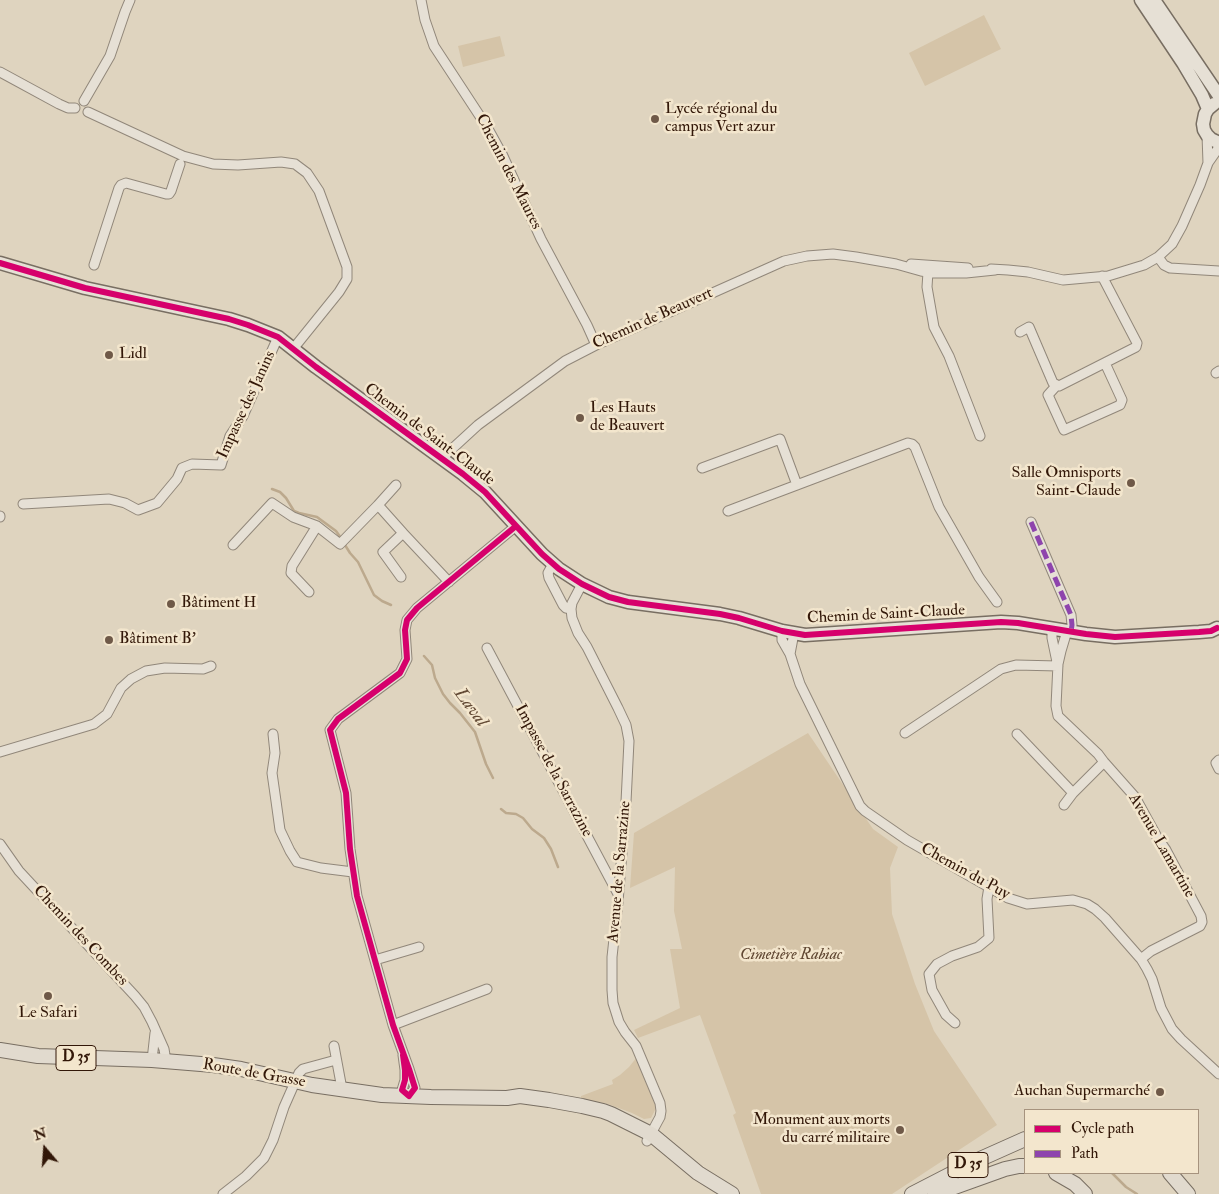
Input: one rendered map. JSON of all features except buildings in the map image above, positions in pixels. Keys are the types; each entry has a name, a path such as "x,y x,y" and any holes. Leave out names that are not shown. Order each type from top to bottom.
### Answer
{"main road":[{"name":"Route de Grasse","path":"0,1050 64,1058 213,1065 382,1095 507,1098 520,1096 602,1111 629,1122 649,1137"},
{"name":"D 35","path":"649,1137 686,1174 718,1194"},
{"name":"D 35","path":"649,1137 698,1173 732,1194"},
{"name":"D 35","path":"912,1194 978,1160 1024,1140"},
{"path":"978,1160 959,1175 958,1179 990,1175"},
{"name":"D 35","path":"936,1194 990,1175 1024,1166"},
{"path":"1058,1174 1075,1184 1085,1194"},
{"path":"1171,1174 1188,1194"}],"street":[{"path":"84,102 110,56 124,12 130,0"},
{"name":"Chemin des Maures","path":"421,0 434,46 487,127 503,156 541,239 596,344"},
{"path":"1141,0 1183,62 1202,95 1208,110"},
{"path":"1154,0 1219,96"},
{"path":"0,72 59,104 75,108"},
{"path":"84,102 89,106 88,112 85,115 77,113 75,108 78,103 84,102"},
{"path":"1219,102 1212,105 1205,114 1203,124 1207,135 1219,142"},
{"path":"88,112 183,156 213,164 238,165 280,162 295,164 307,173 319,191 347,267 347,279 324,312 294,349"},
{"name":"Chemin de Beauvert","path":"1207,135 1208,163"},
{"name":"Chemin de Beauvert","path":"896,264 1028,272 1063,280 1119,273 1144,265 1158,257 1172,244 1182,226 1208,163 1219,146"},
{"path":"94,265 121,185 126,183 169,194 180,164"},
{"name":"Chemin de Beauvert","path":"441,459 478,425 566,360 596,344 784,261 807,256 833,254 896,264 928,272 966,274 995,270"},
{"path":"1158,257 1164,266 1170,268 1219,271"},
{"name":"Chemin de Saint-Claude","path":"0,263 85,288 229,319 278,337 485,492 553,564 565,574 600,593 618,600 720,614 788,632 812,635 1001,622 1122,637 1211,631 1218,626"},
{"path":"928,272 927,287 934,327 949,356 980,436"},
{"path":"1102,276 1137,343 1136,347 1106,363 1059,386 1057,385 1048,395 1064,430 1120,405 1122,400 1106,363"},
{"path":"1020,332 1030,327 1054,383 1057,385"},
{"name":"Impasse des Janins","path":"22,504 109,499 125,503 138,510 157,503 177,478 182,468 192,464 221,465 230,436 243,416 278,337"},
{"path":"702,468 780,439 797,485"},
{"path":"728,511 908,443 912,444 915,447 938,507 979,577 997,602"},
{"path":"233,545 272,503 293,517 317,526 340,544 396,485"},
{"path":"378,505 449,582"},
{"path":"1031,522 1071,615 1072,625 1069,631"},
{"path":"309,592 291,573 292,566 317,526"},
{"path":"409,1096 402,1090 405,1070 403,1055 357,896 346,793 330,730 338,719 400,673 406,659 405,630 407,620 417,608 516,526"},
{"path":"401,577 383,552 403,533"},
{"name":"Avenue de la Sarrazine","path":"553,564 548,573 549,578 563,605 571,609 572,618 578,633 587,647 626,725 629,741 626,802 612,957 612,990 613,1003 619,1022 624,1032 636,1046 660,1103 660,1117 649,1137"},
{"path":"571,609 574,598 582,584"},
{"name":"Avenue Lamartine","path":"1052,629 1058,665"},
{"name":"Avenue Lamartine","path":"1069,631 1058,665 1056,706 1058,716 1098,754 1135,797 1201,916 1202,922 1200,926 1151,951 1141,959"},
{"name":"Chemin du Puy","path":"788,632 782,640 790,654 800,684 860,806 907,840 1008,898 1027,904 1073,900 1088,904 1104,918 1141,959 1152,979 1161,1008 1172,1029 1219,1074"},
{"name":"Impasse de la Sarrazine","path":"487,648 618,894"},
{"path":"905,733 1001,668 1016,665 1058,665"},
{"path":"0,752 94,724 107,714 122,688 131,679 146,671 165,668 203,669 211,666"},
{"path":"273,734 275,754 272,773 280,830 290,850 297,862 321,868 353,872"},
{"path":"1017,734 1073,793"},
{"path":"1219,760 1216,763 1219,769"},
{"path":"1064,805 1073,793 1104,762"},
{"name":"Chemin des Combes","path":"0,844 19,871 135,996 149,1014 164,1049 159,1061"},
{"path":"956,1023 946,1015 932,990 929,974 936,964 978,947 988,938 987,898 989,887"},
{"path":"375,960 419,947"},
{"path":"393,1025 487,989"},
{"path":"155,1030 159,1061"},
{"path":"334,1046 342,1089"},
{"path":"223,1194 246,1176 264,1158 273,1140 298,1073 303,1069 336,1060"}],"green space":[{"path":"984,15 1001,49 925,86 909,53"},
{"path":"500,36 505,56 463,67 458,46"},
{"name":"Cimetière Rabiac","path":"808,733 873,829 898,847 890,868 892,914 915,984 934,1031 997,1125 892,1194 761,1194 733,1115 736,1113 700,1015 638,1038 634,1030 680,1008 670,949 682,949 674,911 675,867 630,888 634,833"},
{"path":"637,1057 656,1102 656,1108 651,1118 644,1119 608,1104 581,1099 581,1096 613,1084 612,1080 629,1067"}],"waterway":[{"name":"Laval","path":"272,489 280,492 294,511 317,517 336,531 341,538"},
{"name":"Laval","path":"345,545 358,562 374,595 391,605"},
{"name":"Laval","path":"424,656 432,665 435,678 443,694 475,732 493,778"},
{"name":"Laval","path":"501,809 506,813 516,814 523,818 532,829 544,838 551,849 558,867"},
{"name":"Laval","path":"1113,1174 1126,1187 1137,1194"}],"marked path":[{"path":"1031,522 1071,615 1071,632"}],"cycle path":[{"path":"0,263 85,288 229,319 278,337 485,492 542,554 559,569 582,584 609,597 628,602 720,614 782,631 805,635 1001,622 1115,637 1211,631 1217,628"},
{"path":"403,1055 405,1080 402,1090 409,1096 415,1088 393,1025 357,896 350,849 346,793 330,730 338,719 400,673 407,659 405,630 407,620 417,608 516,526"}],"place":[{"name":"Lycée régional du campus Vert azur","path":"655,119"},
{"name":"Lidl","path":"109,355"},
{"name":"Les Hauts de Beauvert","path":"580,418"},
{"name":"Salle Omnisports Saint-Claude","path":"1131,483"},
{"name":"Bâtiment H","path":"171,604"},
{"name":"Bâtiment B'","path":"109,640"},
{"name":"Le Safari","path":"48,996"},
{"name":"Auchan Supermarché","path":"1160,1092"},
{"name":"Monument aux morts du carré militaire","path":"900,1130"}]}
